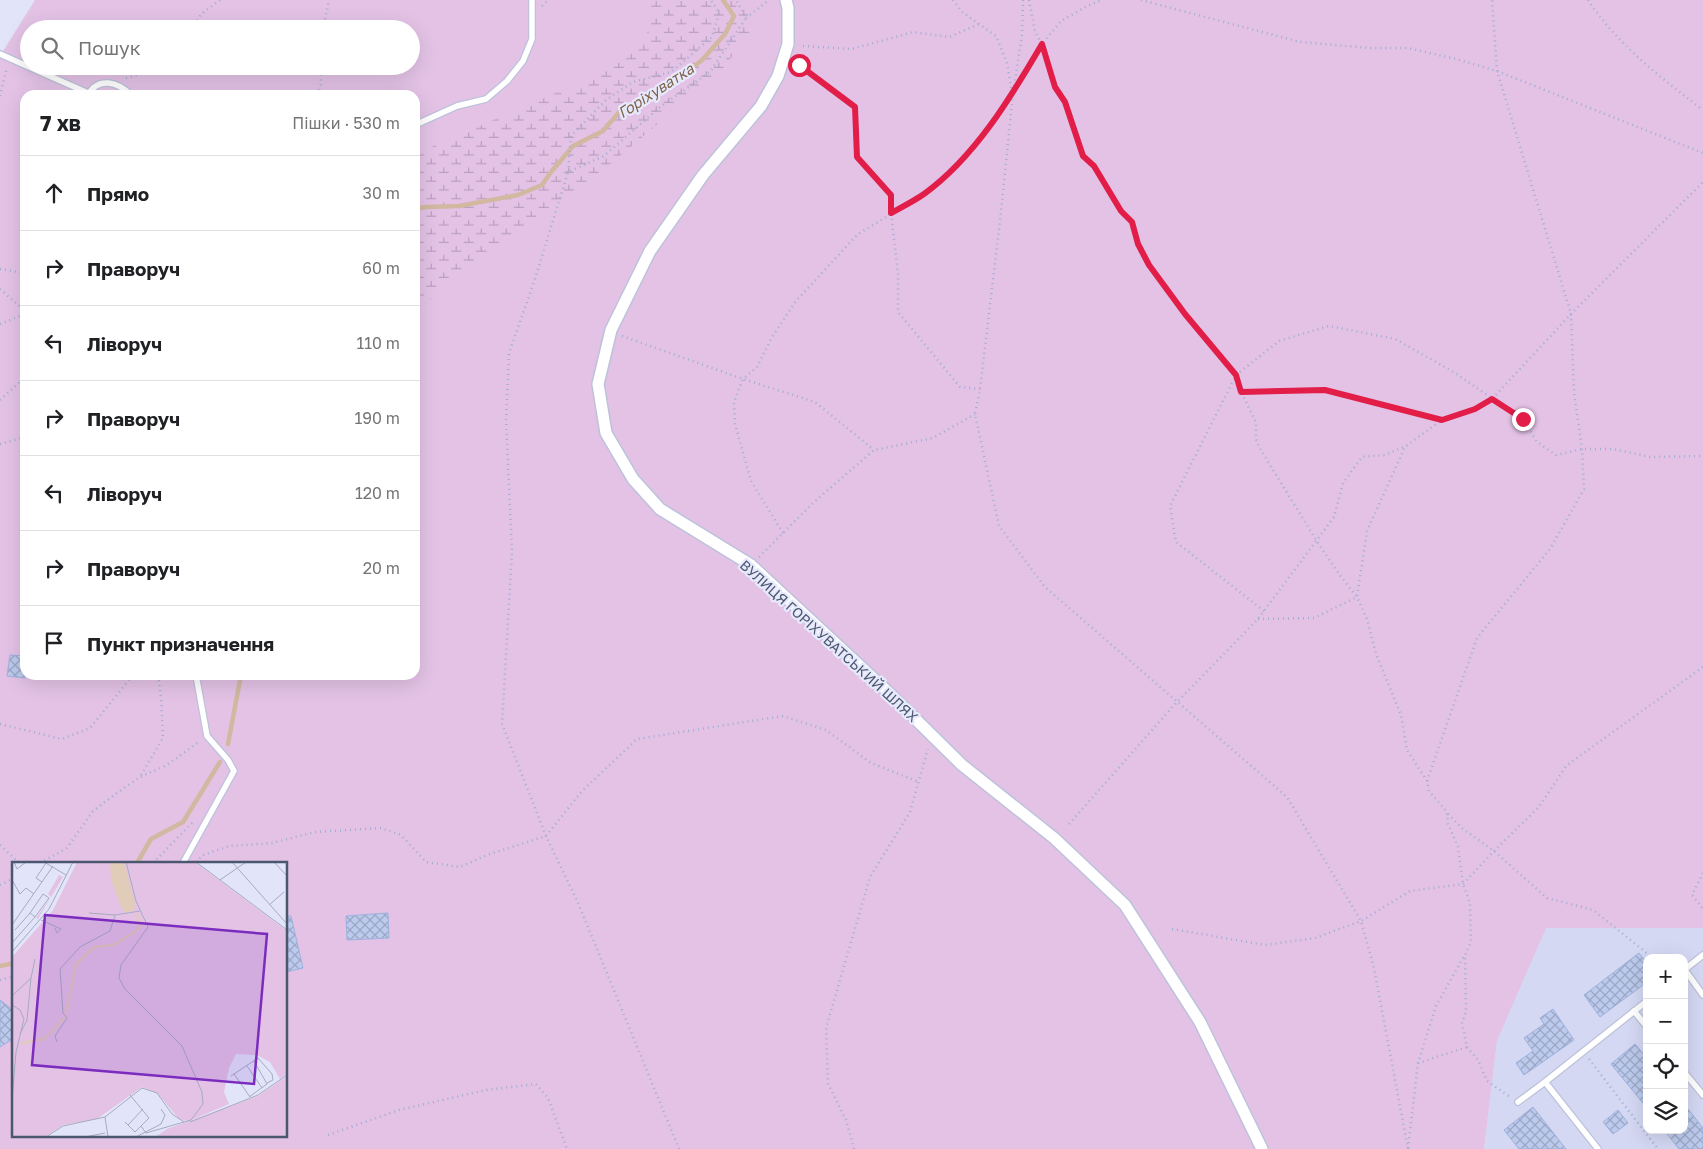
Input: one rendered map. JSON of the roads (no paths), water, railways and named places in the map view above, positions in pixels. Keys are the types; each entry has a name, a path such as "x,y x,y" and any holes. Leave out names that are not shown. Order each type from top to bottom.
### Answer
{"street":[{"name":"ВУЛИЦЯ ГОРІХУВАТСЬКИЙ ШЛЯХ","path":"786,0 788,8 788,44 778,76 761,106 704,175 650,251 611,330 598,384 606,433 633,479 660,509 751,565 887,691 962,766 1054,838 1125,905 1200,1022 1262,1149"}],"lane":[{"path":"420,123 456,106 486,99 507,81 523,61 532,39 532,0"},
{"path":"0,54 20,63"},
{"path":"46,75 79,90"},
{"path":"92,90 95,86 106,82 112,82 124,90"},
{"path":"184,862 234,771 228,760 207,736 197,680"},
{"path":"1688,968 1703,955"},
{"path":"1688,974 1703,995"},
{"path":"1518,1102 1643,1004"},
{"path":"1634,1012 1643,1022"},
{"path":"1688,1077 1703,1094"},
{"path":"1545,1082 1598,1149"}],"waterway":[{"name":"Горіхуватка","path":"420,208 459,206 518,195 542,185 573,146 603,131 620,111 675,82 702,60 725,34 734,16 723,0"},
{"name":"Горіхуватка","path":"228,744 240,680"},
{"name":"Горіхуватка","path":"138,862 151,839 183,822 220,762"},
{"name":"Горіхуватка","path":"0,966 12,963"}]}
